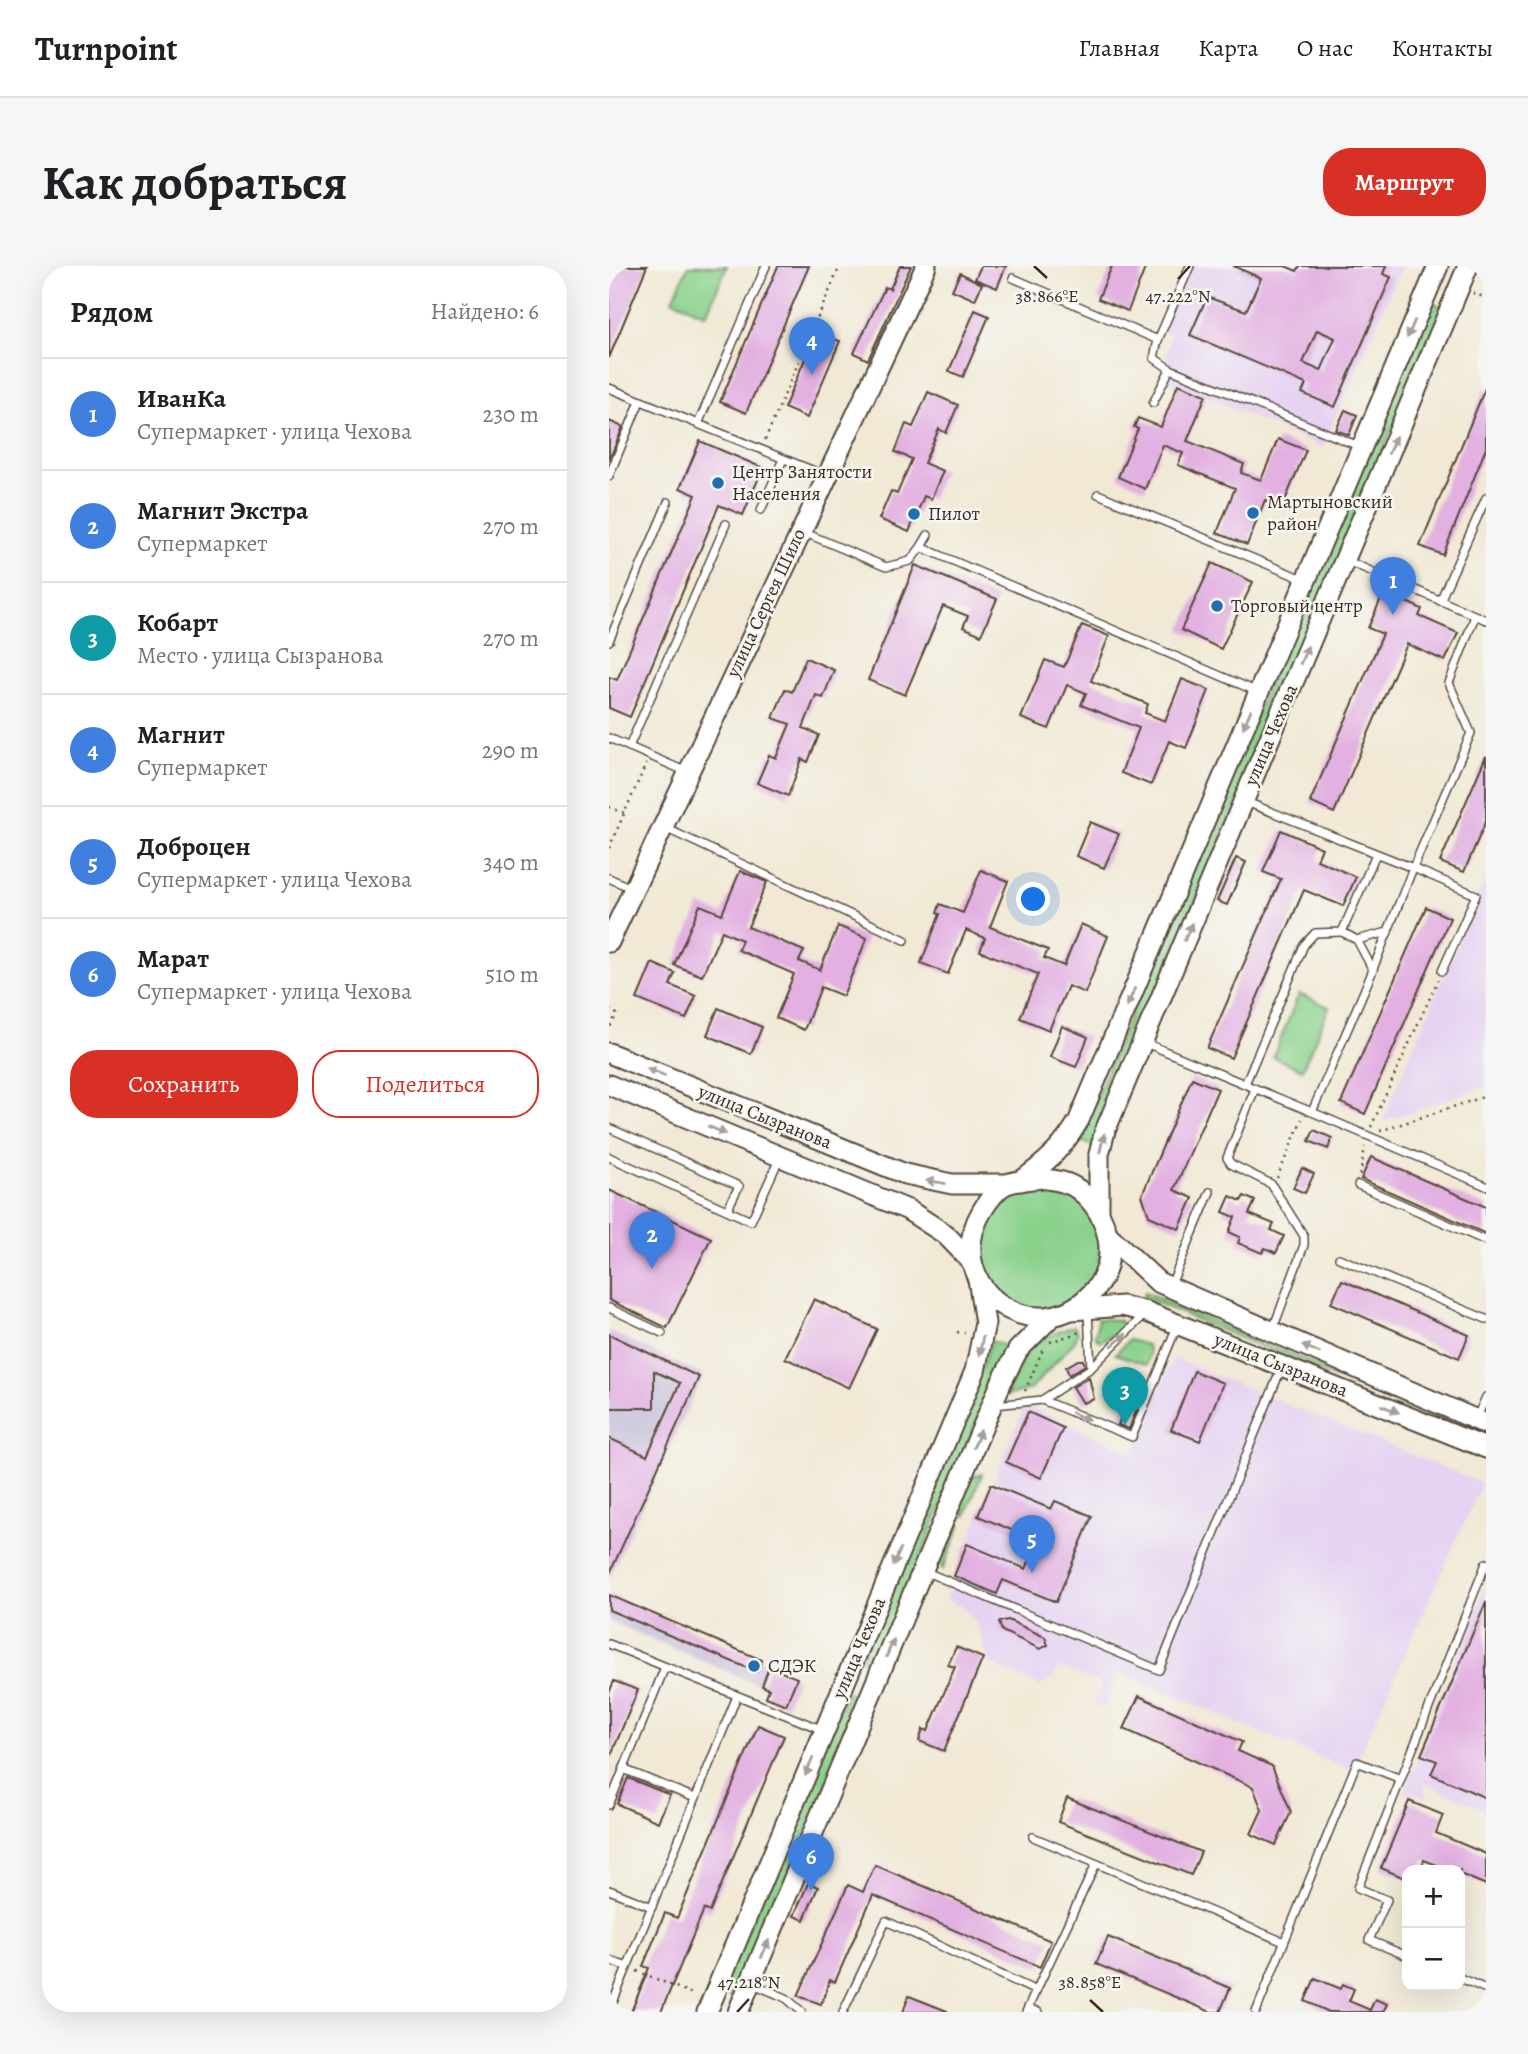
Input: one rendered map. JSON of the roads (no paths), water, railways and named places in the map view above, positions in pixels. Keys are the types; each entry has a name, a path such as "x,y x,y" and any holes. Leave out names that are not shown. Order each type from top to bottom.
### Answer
{"main road":[{"name":"улица Сергея Шило","path":"609,942 825,476 926,266"},
{"name":"улица Чехова","path":"1013,1183 1051,1160 1067,1141 1079,1120 1438,266"},
{"name":"улица Чехова","path":"1099,1210 1097,1179 1102,1142 1468,266"},
{"name":"улица Сызранова","path":"609,1053 905,1174 952,1184 1013,1183"},
{"name":"улица Сызранова","path":"609,1086 925,1219 963,1249 975,1270"},
{"path":"1039,1178 1058,1180 1078,1189 1099,1210 1109,1236 1109,1256 1099,1285 1080,1309 1051,1317 1031,1317 1014,1312 989,1296 975,1270 971,1243 975,1222 986,1203 1013,1183 1039,1178"},
{"name":"улица Сызранова","path":"1109,1236 1140,1268 1170,1287 1481,1422"},
{"name":"улица Чехова","path":"709,2008 975,1371 985,1323 975,1270"},
{"name":"улица Сызранова","path":"1080,1309 1122,1306 1147,1312 1486,1448"},
{"name":"улица Чехова","path":"738,2012 991,1405 1018,1350 1051,1317"},
{"path":"848,1675 874,1687"},
{"path":"709,2008 732,2012"}],"lane":[{"path":"698,424 766,266"},
{"path":"1190,266 1158,340 1154,358 1170,369 1361,447"},
{"path":"1013,278 1158,340"},
{"path":"1153,403 1170,369"},
{"path":"609,388 825,476"},
{"path":"609,476 640,401"},
{"path":"761,510 783,459"},
{"path":"1098,494 1306,580"},
{"path":"1440,601 1486,498"},
{"path":"609,641 668,502"},
{"path":"629,747 726,524"},
{"path":"800,530 886,567 910,561 928,535"},
{"path":"921,547 1259,692"},
{"path":"1344,559 1486,620"},
{"path":"1309,1111 1373,970 1471,733 1448,682 1475,616"},
{"path":"609,738 687,772"},
{"path":"1243,801 1476,895 1442,971"},
{"path":"662,827 905,940"},
{"path":"1342,932 1376,854"},
{"path":"609,878 633,889"},
{"path":"1245,1084 1304,945 1315,933 1342,932 1357,940 1373,970"},
{"path":"1357,940 1388,932"},
{"path":"1143,1041 1486,1186"},
{"path":"1255,1089 1227,1151 1227,1158 1231,1164 1266,1180 1273,1187 1304,1236 1304,1245 1272,1332"},
{"path":"609,1128 739,1186 727,1210"},
{"path":"609,1157 751,1221 780,1156"},
{"path":"1358,1185 1486,1241"},
{"path":"1170,1287 1210,1192"},
{"path":"1339,1258 1486,1319"},
{"path":"609,1308 662,1334"},
{"path":"1080,1309 1091,1368"},
{"path":"991,1405 1042,1400 1091,1368 1147,1312"},
{"path":"1042,1400 1132,1437 1178,1323"},
{"path":"922,1570 1159,1670 1282,1365"},
{"path":"1481,1422 1486,1397"},
{"path":"1402,1954 1369,1940 1387,1900 1358,1888 1486,1563"},
{"path":"609,1644 824,1731"},
{"path":"609,1805 665,1667"},
{"path":"609,2012 737,1696"},
{"path":"1256,2012 1357,1762 1401,1779"},
{"path":"623,1769 695,1798"},
{"path":"1033,1837 1284,1942"},
{"path":"1038,2012 1027,2010 1096,1864"},
{"path":"609,1890 652,1907"},
{"path":"843,2012 886,1921 1036,1991"},
{"path":"609,1960 627,1967"},
{"path":"1465,1980 1486,1989"},
{"path":"751,1983 786,1998 802,2012"}],"place":[{"name":"Магнит","path":"812,375"},
{"name":"Центр Занятости Населения","path":"718,483"},
{"name":"Мартыновский район","path":"1253,513"},
{"name":"Пилот","path":"914,514"},
{"name":"Торговый центр","path":"1217,606"},
{"name":"ИванКа","path":"1393,615"},
{"name":"Магнит Экстра","path":"652,1269"},
{"name":"Кобарт","path":"1125,1425"},
{"name":"Доброцен","path":"1032,1573"},
{"name":"СДЭК","path":"754,1666"},
{"name":"Марат","path":"811,1891"}]}
